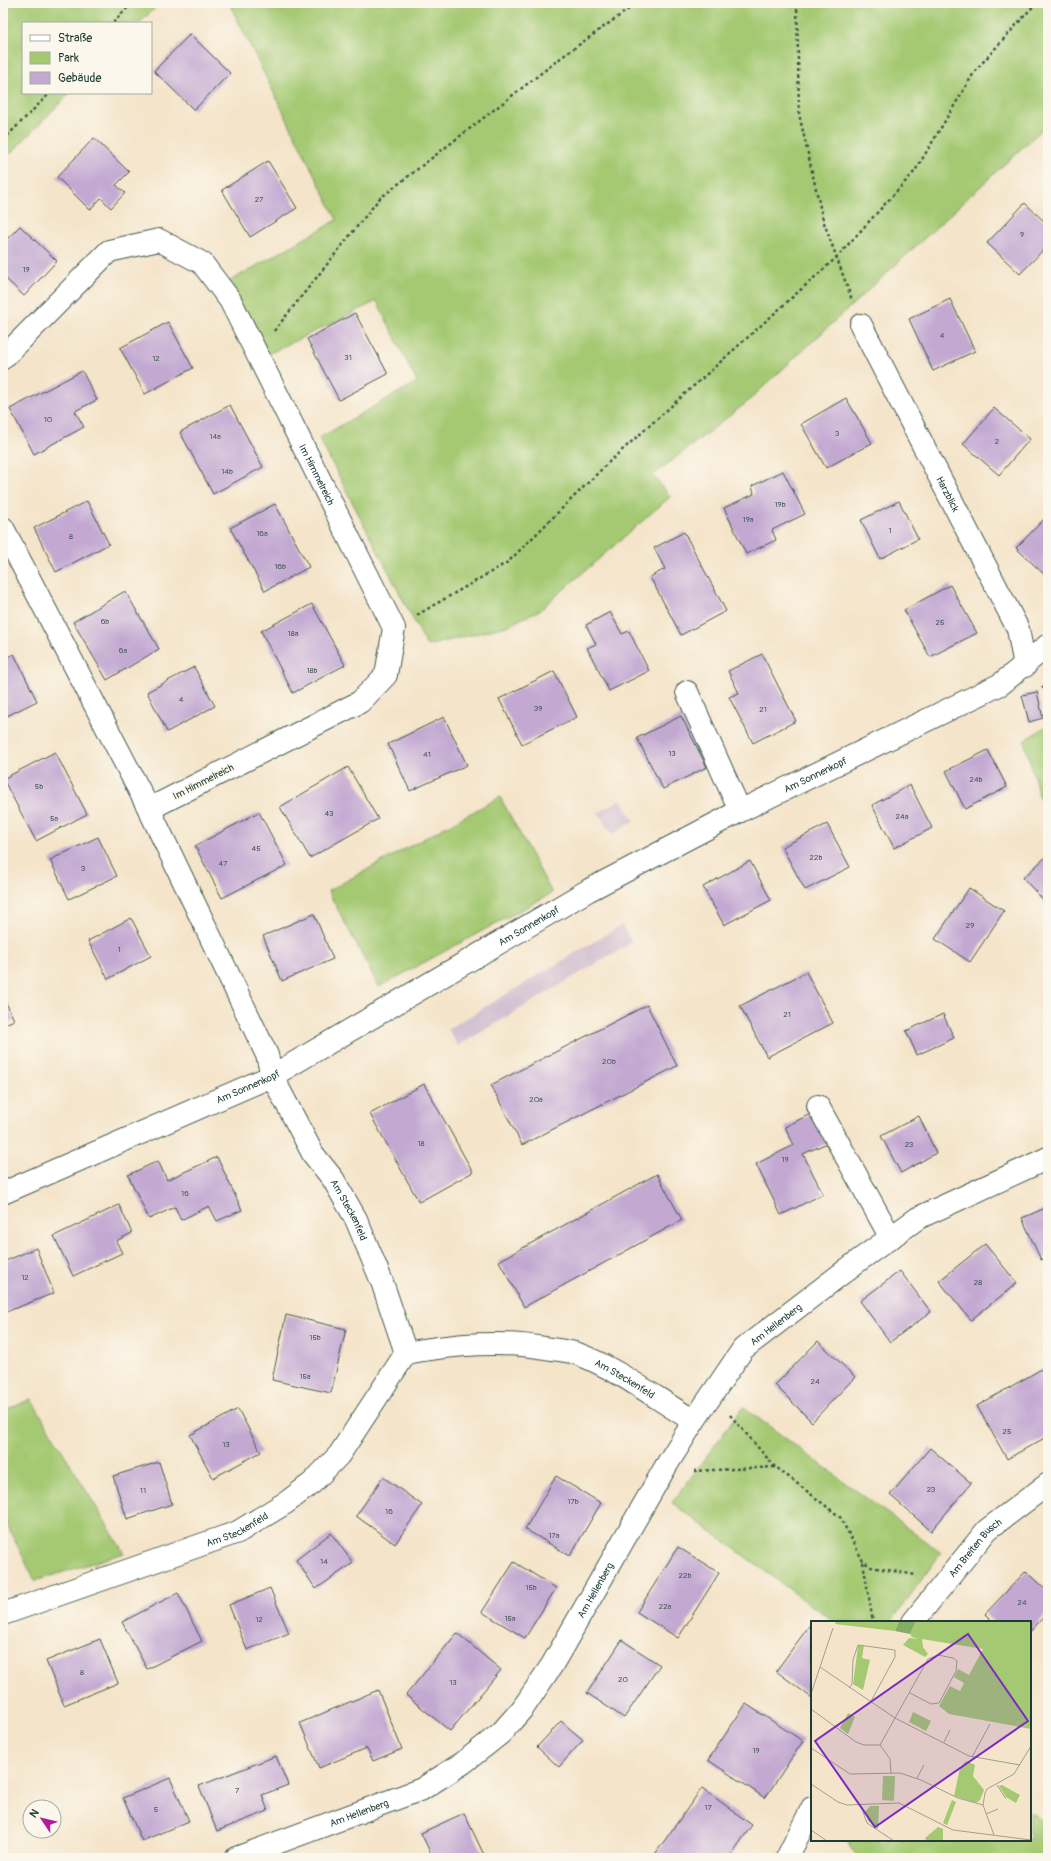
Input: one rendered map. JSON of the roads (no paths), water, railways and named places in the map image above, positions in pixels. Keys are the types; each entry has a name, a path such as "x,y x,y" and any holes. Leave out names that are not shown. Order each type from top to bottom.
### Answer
{"street":[{"name":"Im Himmelreich","path":"3,358 108,251 159,240 202,263 230,300 394,628 386,675 360,702 149,809"},
{"name":"Harzblick","path":"861,325 1018,629 1024,666"},
{"path":"3,528 149,809 267,1055 272,1076"},
{"name":"Am Sonnenkopf","path":"3,1193 272,1076 589,890 740,810 1000,684 1048,645"},
{"path":"687,692 740,810"},
{"name":"Am Steckenfeld","path":"272,1076 313,1154 333,1179 356,1219 382,1282 406,1353"},
{"path":"818,1106 890,1238"},
{"name":"Am Hellenberg","path":"236,1858 422,1789 463,1763 501,1733 523,1708 552,1665 666,1466 694,1421 744,1349 918,1218 1048,1158"},
{"name":"Am Steckenfeld","path":"3,1614 238,1532 287,1502 312,1483 339,1455 406,1353 446,1346 486,1343 527,1344 577,1353 606,1367 694,1421"},
{"name":"Am Breiten Busch","path":"914,1621 987,1530 1048,1484"},
{"path":"789,1857 811,1810"}]}
